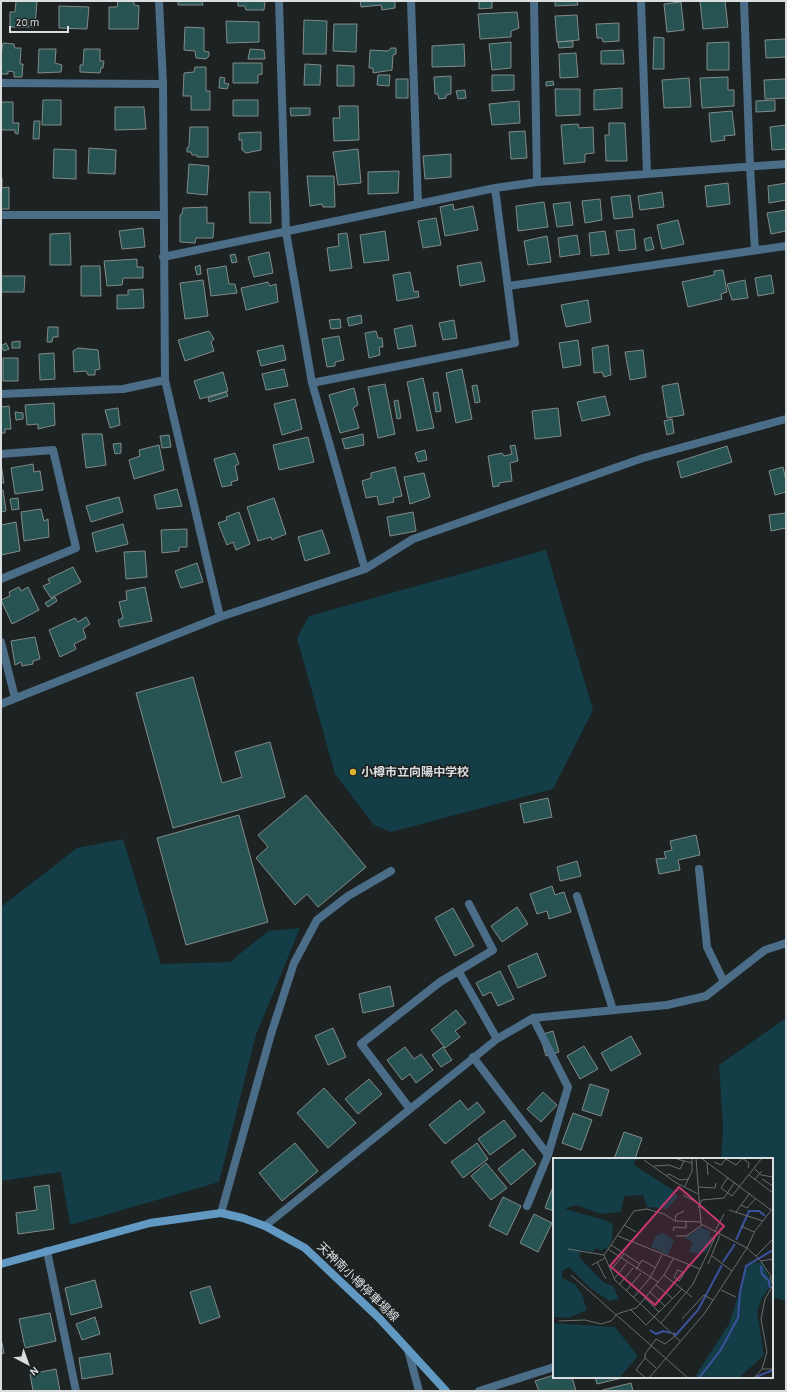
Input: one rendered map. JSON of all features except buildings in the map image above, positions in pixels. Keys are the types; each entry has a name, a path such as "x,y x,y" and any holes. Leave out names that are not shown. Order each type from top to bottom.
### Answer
{"main road":[{"name":"天神南小樽停車場線","path":"1,1264 150,1223 221,1213 243,1218 265,1226 305,1248 379,1318 446,1391"}],"street":[{"path":"159,1 163,84 165,380 220,617"},
{"path":"279,1 286,232 312,383 365,569"},
{"path":"411,1 418,204"},
{"path":"534,1 537,182"},
{"path":"641,1 647,174"},
{"path":"744,1 750,167 755,250"},
{"path":"1,83 163,84"},
{"path":"163,257 494,188 537,182 786,164"},
{"path":"312,383 515,344 494,188"},
{"path":"1,215 163,215"},
{"path":"508,286 786,246"},
{"path":"1,394 123,389 165,380"},
{"path":"1,704 220,617 365,569 413,539 643,458 786,419"},
{"path":"1,454 53,450 76,548 1,579"},
{"path":"1,642 15,698"},
{"path":"699,869 707,947 724,982"},
{"path":"221,1213 271,1034 294,963 318,920 348,896 391,871"},
{"path":"577,896 613,1010"},
{"path":"410,1109 361,1044 440,982 459,972 493,950 469,904"},
{"path":"265,1226 496,1039 533,1018 667,1005 706,996 765,950 786,943"},
{"path":"459,972 496,1039"},
{"path":"527,1206 548,1155 568,1087 533,1018"},
{"path":"473,1058 548,1155"},
{"path":"47,1251 76,1391"},
{"path":"408,1350 419,1391"},
{"path":"479,1391 553,1367"}],"shaded area":[{"path":"546,550 593,710 553,789 391,832 374,825 335,774 297,638 309,616"},
{"path":"123,839 161,964 230,962 268,931 300,928 256,1035 219,1182 70,1225 61,1172 1,1181 1,907 77,848"},
{"path":"786,1018 786,1301 773,1297 773,1158 721,1158 723,1128 719,1065"}],"place":[{"name":"小樽市立向陽中学校","path":"353,772"}]}
